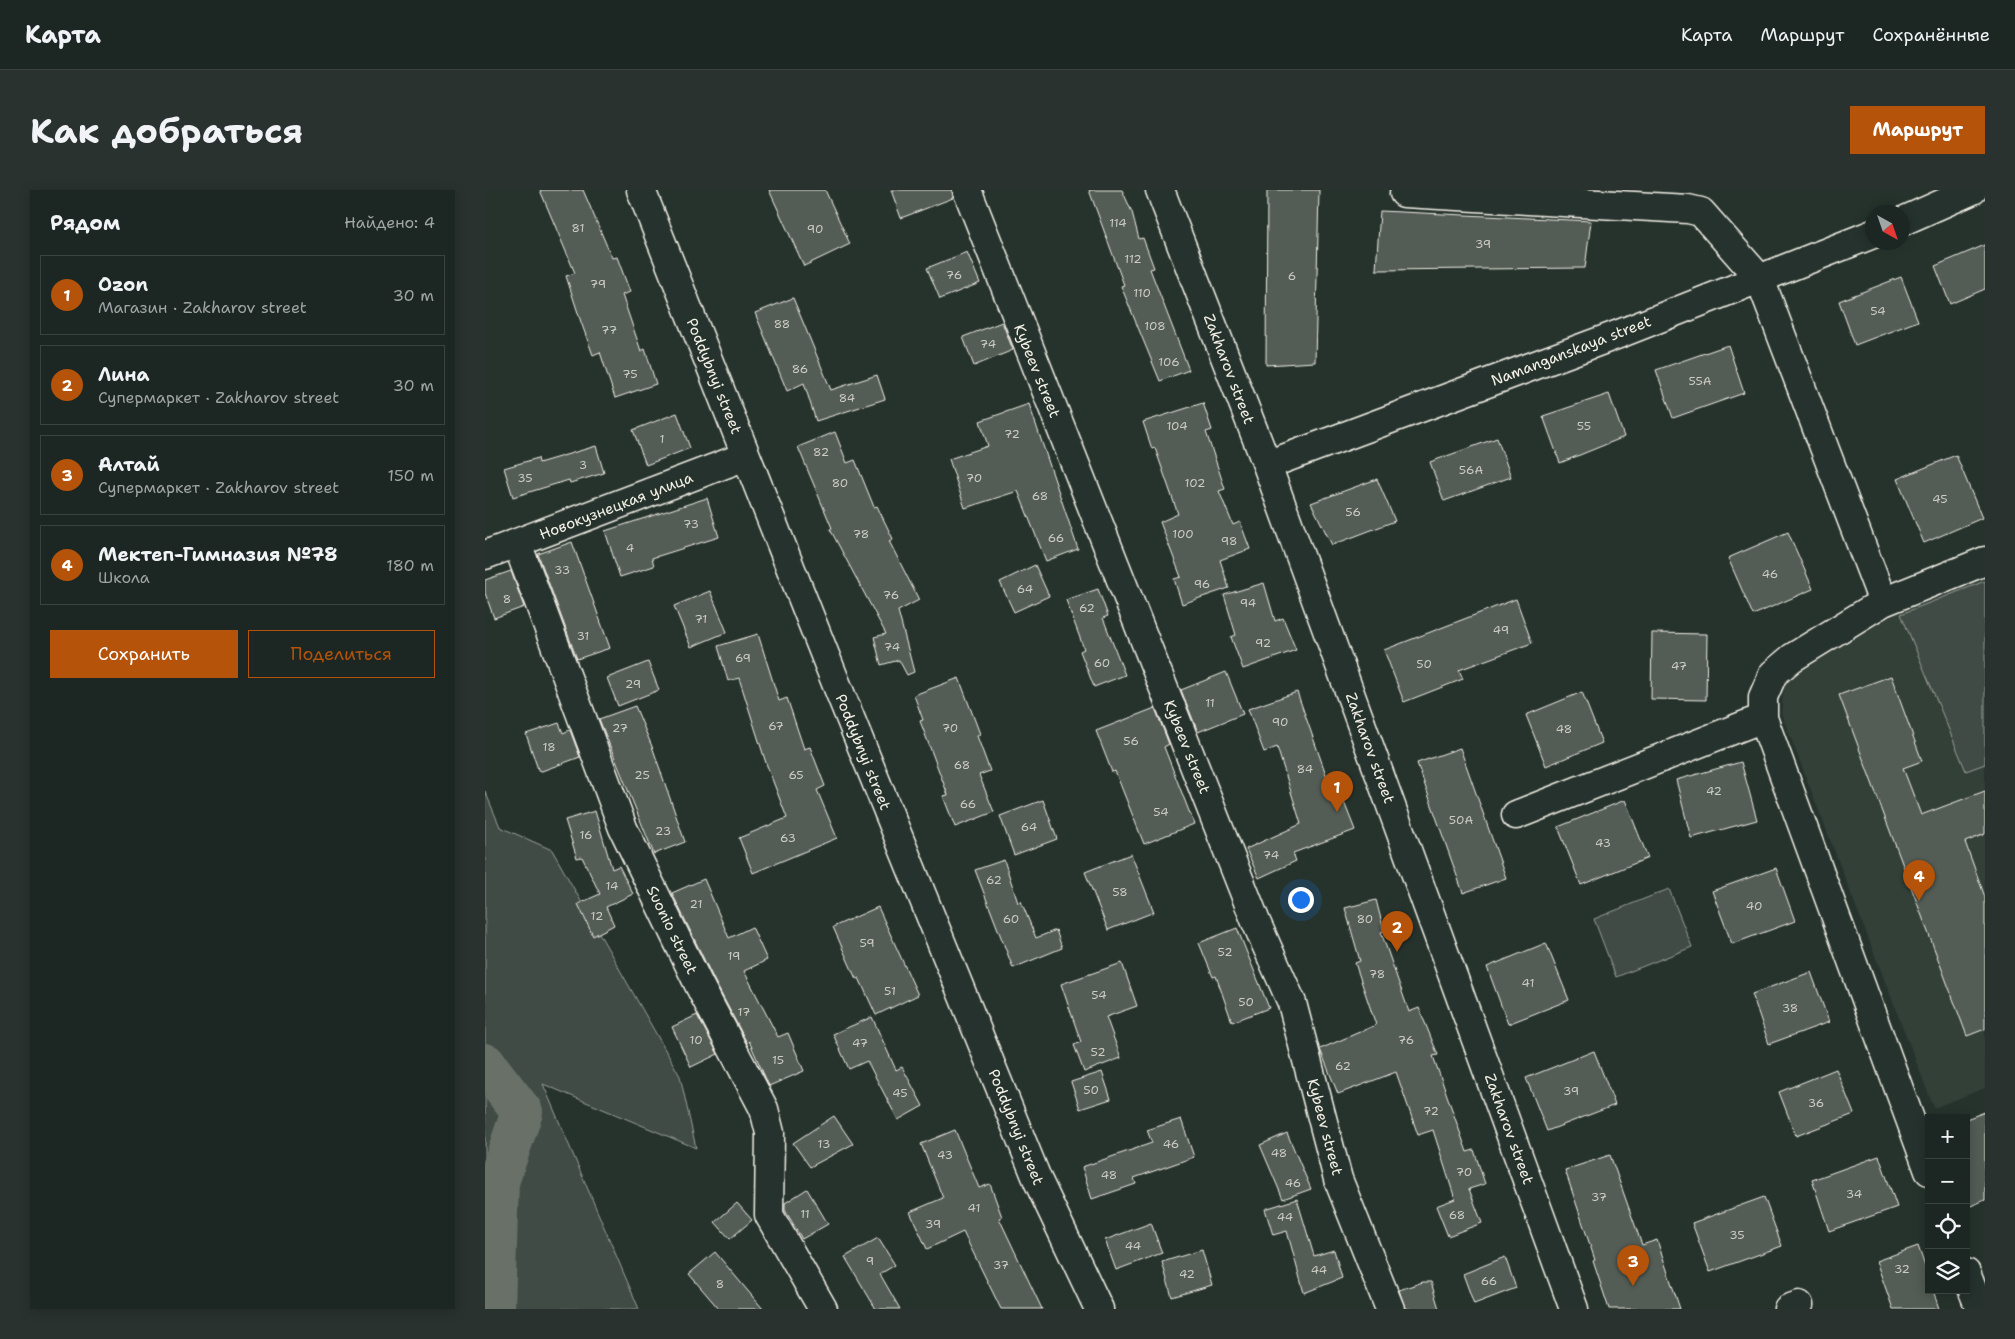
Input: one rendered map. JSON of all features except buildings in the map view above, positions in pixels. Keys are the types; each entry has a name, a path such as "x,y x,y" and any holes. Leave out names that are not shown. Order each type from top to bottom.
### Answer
{"street":[{"name":"Poddybnyi street","path":"641,190 835,684 1038,1182 1099,1309"},
{"name":"Kybeev street","path":"967,190 1253,913 1291,1003 1338,1179 1390,1309"},
{"name":"Zakharov street","path":"1160,190 1267,465 1574,1309"},
{"path":"1910,218 1973,190"},
{"path":"1404,193 1688,209 1701,212 1711,221 1760,279 1883,602"},
{"name":"Namanganskaya street","path":"1267,465 1760,279 1865,237"},
{"name":"Новокузнецкая улица","path":"485,555 746,456"},
{"name":"Suonio street","path":"517,543 623,828 699,985 764,1109 770,1133 769,1215 823,1309"},
{"path":"1925,1160 1763,718 1763,697 1773,674 1792,658 1883,602 1985,561"},
{"path":"1516,814 1763,718"},
{"path":"1970,1284 1979,1309"}],"shaded area":[{"path":"1985,574 1985,1088 1934,1108 1781,713 1784,687 1800,666 1886,614"},
{"path":"1985,581 1985,764 1966,771 1901,614"},
{"path":"485,791 500,827 552,850 680,1076 696,1148 543,1084 639,1309 485,1309"},
{"path":"1669,889 1692,947 1616,977 1594,919"}],"waterway":[{"path":"485,1064 522,1112 498,1182 494,1309"}],"place":[{"name":"Ozon","path":"1337,812"},
{"name":"Мектеп-Гимназия №78","path":"1919,901"},
{"name":"Лина","path":"1397,952"},
{"name":"Алтай","path":"1633,1286"}]}
